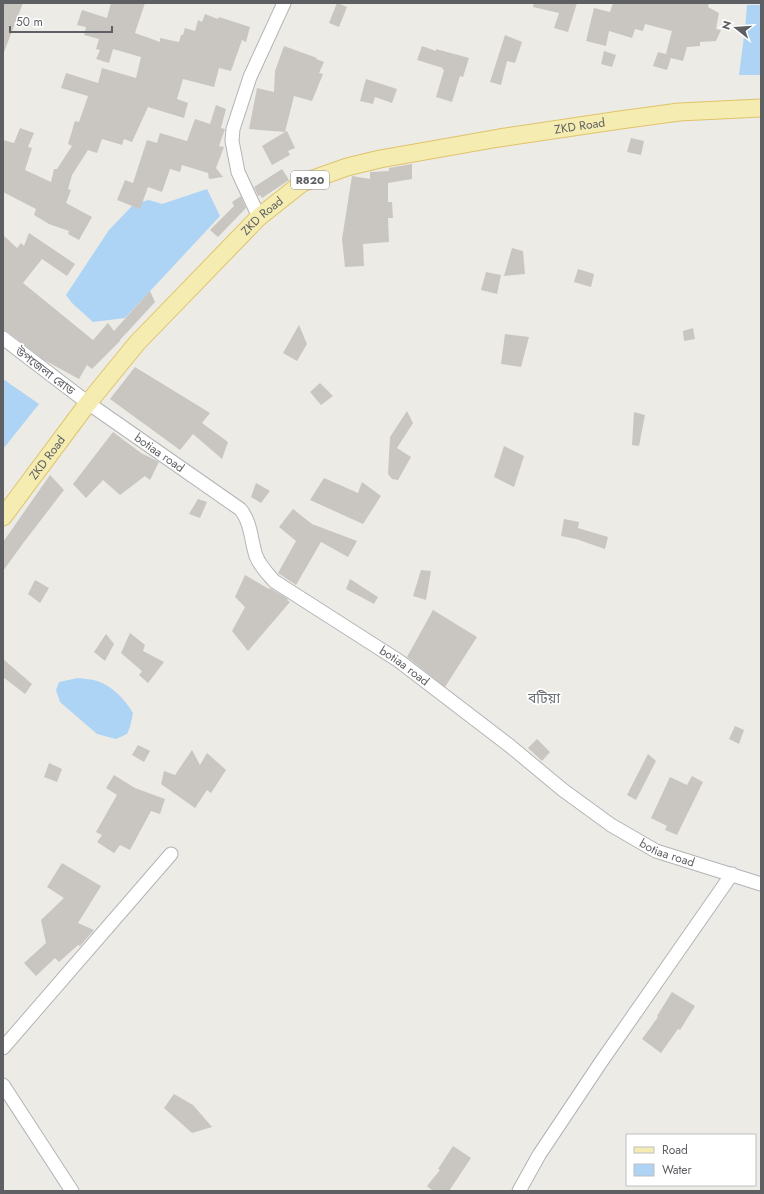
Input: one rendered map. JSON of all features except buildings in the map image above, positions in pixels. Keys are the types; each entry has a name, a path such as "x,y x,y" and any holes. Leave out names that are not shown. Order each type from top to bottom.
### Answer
{"main road":[{"name":"ZKD Road","path":"3,516 88,403 137,343 259,217 302,183 347,167 380,159 499,138 679,112 761,108"}],"street":[{"path":"259,217 238,172 232,141 233,129 250,77 284,3"},
{"name":"উপজেলা রোড","path":"3,338 88,403"},
{"name":"botiaa road","path":"88,403 240,509 245,514 256,554 261,566 274,581 399,661 510,746 563,790 611,825 656,851 761,884"},
{"path":"3,1048 171,854"},
{"path":"519,1191 539,1155 601,1062 732,874"},
{"path":"3,1085 72,1191"}],"water":[{"path":"747,5 761,5 761,75 739,75"},
{"path":"207,189 220,216 125,318 93,322 72,303 66,295 109,230 134,204 149,200 162,204"},
{"path":"3,379 39,404 3,449"},
{"path":"78,678 103,683 122,698 133,713 127,734 116,739 97,734 60,702 56,690 59,682"}],"district":[{"name":"বটিয়া","path":"544,698"}]}
